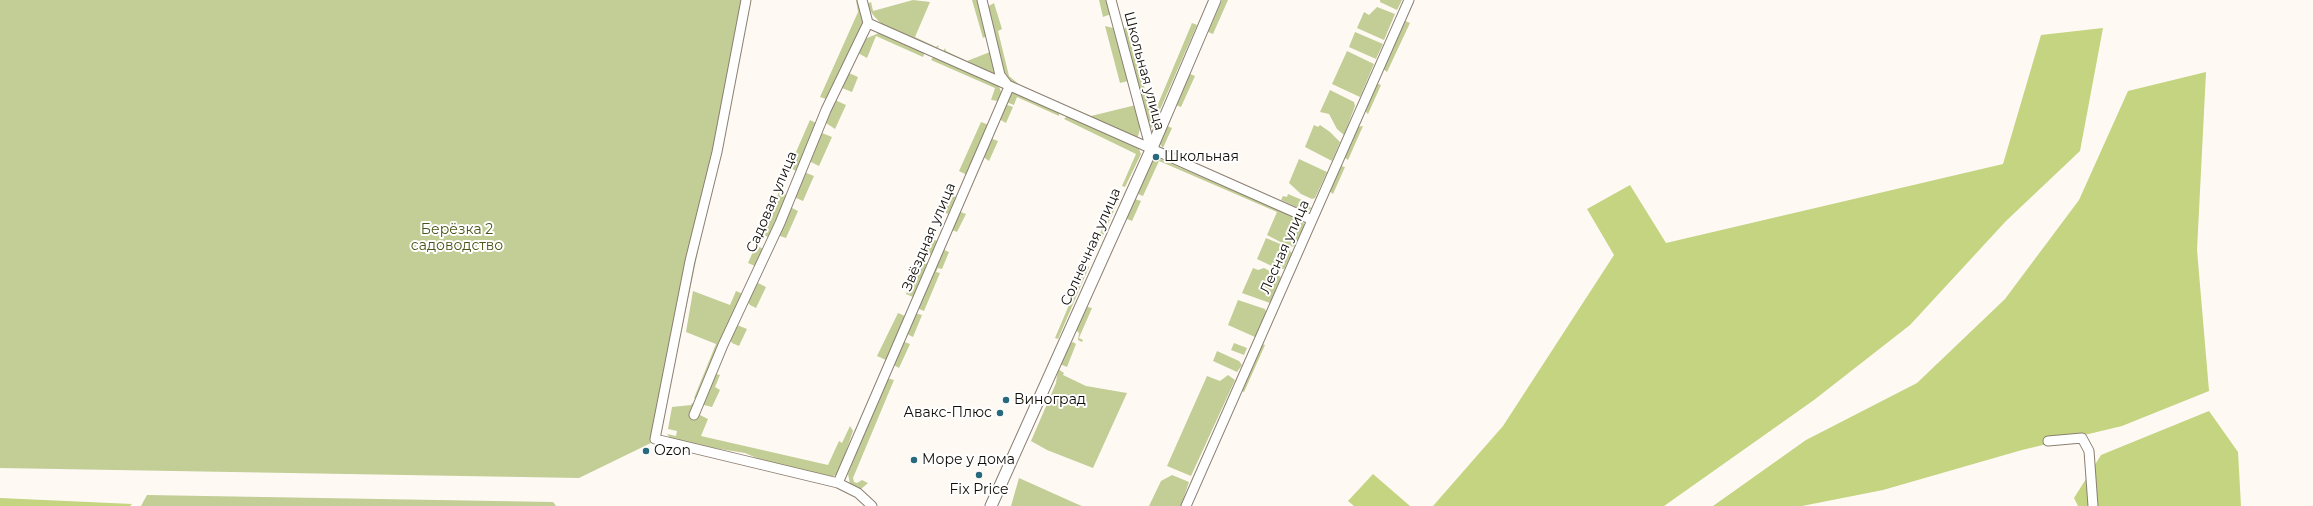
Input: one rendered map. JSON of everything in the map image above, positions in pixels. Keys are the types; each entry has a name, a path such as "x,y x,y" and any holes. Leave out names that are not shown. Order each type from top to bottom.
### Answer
{"street":[{"path":"746,0 717,152 690,261 655,439 838,483 858,494 872,506"},
{"path":"862,0 868,23 1009,87 1312,220"},
{"path":"982,0 1000,75 1009,87"},
{"name":"Школьная улица","path":"1111,0 1151,150"},
{"name":"Солнечная улица","path":"991,506 1151,150 1215,0"},
{"name":"Лесная улица","path":"1186,506 1409,0"},
{"name":"Садовая улица","path":"694,415 723,345 780,222 826,110 868,23"},
{"name":"Звёздная улица","path":"838,483 1009,87"},
{"path":"2048,441 2082,438 2089,451 2093,506"}],"green space":[{"name":"Берёзка 2 садоводство","path":"0,0 750,0 659,439 579,478 0,468"},
{"path":"856,0 859,0 864,19 863,24 826,99 820,97 858,12"},
{"path":"913,0 930,2 915,37 936,47 939,45 937,50 887,28 872,13 867,4 871,2 873,11"},
{"path":"972,0 977,0 987,36 983,38"},
{"path":"1099,0 1107,0 1111,14 1103,17"},
{"path":"1222,0 1228,0 1213,34 1208,32"},
{"path":"1380,0 1402,0 1397,10 1380,2"},
{"path":"994,3 1002,29 998,31 1009,76 1022,87 1091,116 1136,105 1141,125 1137,140 1015,85 1004,76 987,7"},
{"path":"1377,7 1395,14 1384,40 1357,28 1364,12 1369,15"},
{"path":"1403,20 1410,23 1387,72 1382,68"},
{"path":"1192,23 1197,25 1152,128 1149,126 1122,31 1126,27 1153,116"},
{"path":"1105,26 1113,28 1128,81 1120,83"},
{"path":"2103,28 2080,151 2006,221 1910,325 1814,400 1664,506 1433,506 1503,426 1614,255 1587,209 1630,185 1666,243 2003,164 2041,35"},
{"path":"1355,32 1383,44 1376,59 1349,47"},
{"path":"879,33 925,52 923,57 876,36 867,58 858,53 865,39"},
{"path":"945,48 946,51 967,61 990,52 995,73 993,75 943,52"},
{"path":"1347,51 1374,64 1360,97 1332,84"},
{"path":"934,56 999,86 1001,92 999,101 991,100 995,88 931,60"},
{"path":"2206,72 2197,250 2209,391 2122,426 2022,450 1883,490 1802,506 1713,506 1806,440 1917,383 2005,299 2079,200 2128,91"},
{"path":"849,73 858,77 852,92 842,88"},
{"path":"1190,74 1195,76 1181,107 1176,105"},
{"path":"1376,83 1381,85 1368,114 1363,109"},
{"path":"1330,90 1354,102 1355,106 1344,135 1337,129 1329,114 1320,112"},
{"path":"1013,92 1059,112 1059,116 1017,97 1014,105 1006,102"},
{"path":"835,100 846,105 835,129 826,123"},
{"path":"1005,104 1013,107 1006,123 999,119"},
{"path":"1067,116 1139,149 1141,154 1125,187 1122,186 1136,154 1064,119"},
{"path":"810,120 816,123 797,171 789,168"},
{"path":"981,122 989,125 967,175 959,171"},
{"path":"1314,125 1318,127 1320,125 1340,142 1332,161 1305,147"},
{"path":"1167,126 1172,128 1163,148 1159,143"},
{"path":"1363,126 1348,160 1344,157 1357,127"},
{"path":"822,133 832,137 819,166 809,161"},
{"path":"990,138 998,141 989,161 982,156"},
{"path":"1160,159 1302,220 1305,226 1295,246 1290,247 1267,235 1277,212 1159,161 1143,196 1138,194 1151,161"},
{"path":"1299,159 1327,172 1315,198 1312,199 1301,194 1289,183"},
{"path":"1341,166 1345,167 1333,194 1328,190 1337,169"},
{"path":"804,172 814,176 803,201 794,197"},
{"path":"779,192 787,195 768,237 761,234"},
{"path":"949,194 956,197 948,214 941,211"},
{"path":"1288,194 1309,203 1311,209 1305,211 1281,200 1283,196 1287,197"},
{"path":"1117,196 1119,199 1102,238 1098,238"},
{"path":"1135,199 1141,201 1132,221 1125,218"},
{"path":"790,207 798,211 786,238 777,235"},
{"path":"958,211 966,214 957,232 950,229"},
{"path":"929,238 937,241 931,255 923,251"},
{"path":"1266,238 1285,246 1292,253 1284,269 1278,269 1257,259"},
{"path":"756,245 763,249 755,266 748,263"},
{"path":"942,249 949,252 942,269 938,268 936,272 940,273 924,311 917,308"},
{"path":"919,260 927,263 913,297 906,294"},
{"path":"1086,265 1089,267 1058,339 1055,338"},
{"path":"1253,268 1258,270 1264,268 1281,277 1270,303 1242,293"},
{"path":"756,282 766,287 756,308 750,305 747,301"},
{"path":"693,291 730,305 736,291 743,294 697,400 694,398 716,344 686,332"},
{"path":"1238,300 1265,309 1266,312 1255,337 1228,325"},
{"path":"1085,308 1092,308 1079,338 1083,340 1082,342 1078,340 1079,333 1076,330"},
{"path":"898,313 905,316 886,360 877,356"},
{"path":"915,313 922,315 913,337 905,333"},
{"path":"737,325 747,329 739,346 732,343 730,340"},
{"path":"902,341 910,344 899,368 892,364"},
{"path":"1073,342 1076,344 1067,367 1060,364 1069,344"},
{"path":"1234,343 1247,348 1244,355 1231,350"},
{"path":"1260,343 1265,345 1244,392 1240,390"},
{"path":"1217,351 1239,361 1242,365 1237,372 1213,361"},
{"path":"1058,369 1064,373 1063,375 1086,386 1127,393 1093,468 1047,450 1031,441 1056,383"},
{"path":"714,375 720,375 715,387 720,390 712,407 704,405 703,402"},
{"path":"1228,375 1235,380 1191,476 1167,466 1207,376 1220,381"},
{"path":"886,378 894,380 853,478 854,482 857,483 862,480 868,483 861,489 850,484 848,474"},
{"path":"692,403 695,405 698,414 708,419 701,436 828,465 839,441 842,443 850,426 853,431 838,474 829,478 766,462 745,453 707,447 670,438 667,434 676,436 677,431 668,429 672,407 691,405"},
{"path":"2209,411 2238,452 2241,506 2078,506 2074,498 2101,455"},
{"path":"1373,474 1410,506 1354,506 1348,501"},
{"path":"1172,475 1189,482 1181,506 1149,506 1161,481"},
{"path":"1019,478 1077,504 1082,506 1011,506"},
{"path":"147,495 553,502 556,506 141,506"},
{"path":"0,498 132,504 130,506 0,506"}],"place":[{"name":"Школьная","path":"1156,157"},
{"name":"Виноград","path":"1006,400"},
{"name":"Авакс-Плюс","path":"1000,413"},
{"name":"Ozon","path":"646,451"},
{"name":"Море у дома","path":"914,460"},
{"name":"Fix Price","path":"979,475"}]}
